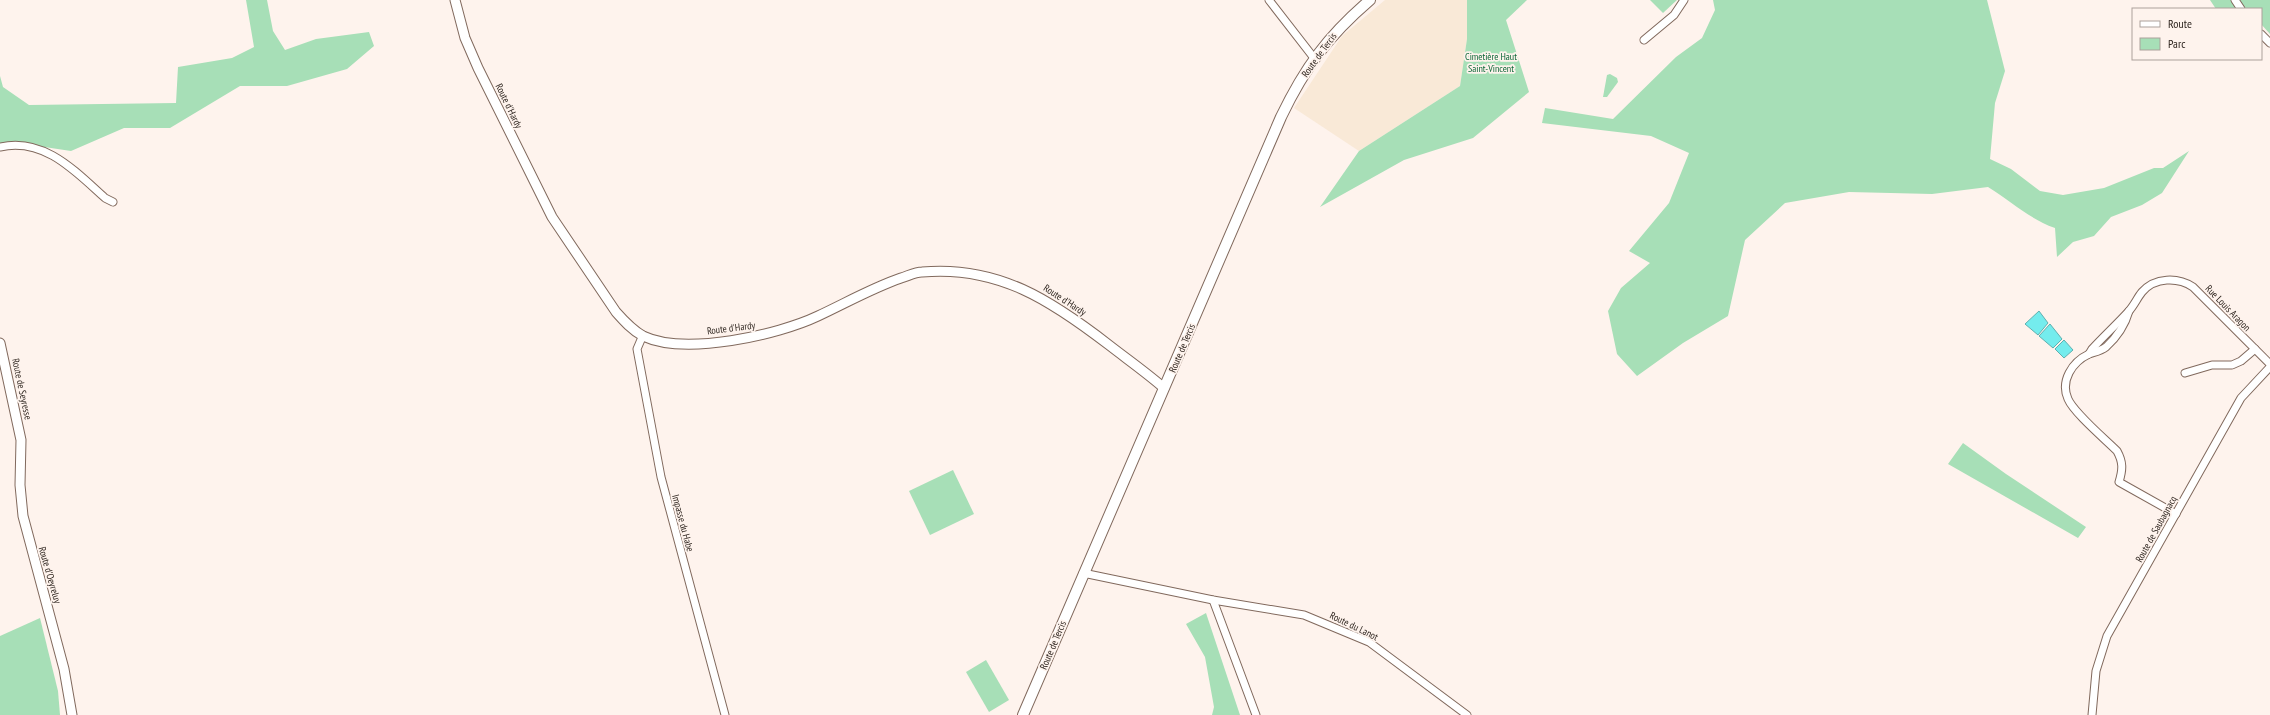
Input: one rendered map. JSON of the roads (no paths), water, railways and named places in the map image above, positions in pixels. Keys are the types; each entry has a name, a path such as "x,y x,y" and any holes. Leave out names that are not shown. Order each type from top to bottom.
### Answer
{"main road":[{"name":"Route de Tercis","path":"1023,715 1281,117 1314,58 1339,28 1370,0"}],"street":[{"name":"Route d'Hardy","path":"455,0 465,38 473,56 552,217 616,312 628,326 643,336 659,341 674,342 731,341 760,335 818,317 877,287 920,272 970,274 1004,280 1028,290 1054,304 1164,388"},
{"path":"1269,0 1314,58"},
{"path":"1644,40 1674,15 1684,0"},
{"path":"2235,0 2241,8"},
{"path":"2262,35 2270,43"},
{"path":"0,147 10,145 39,148 63,161 105,198 113,202"},
{"name":"Rue Louis Aragon","path":"2089,354 2092,349 2129,311 2143,291 2152,284 2169,280 2183,282 2199,292 2220,316 2270,365"},
{"name":"Rue Louis Aragon","path":"2089,354 2105,348 2115,337 2125,322 2129,311"},
{"path":"2109,331 2115,337"},
{"name":"Impasse du Habe","path":"643,336 637,349 661,478 725,715"},
{"name":"Route de Seyresse","path":"0,342 21,440"},
{"path":"2185,373 2212,365 2232,365 2241,361 2255,349"},
{"path":"2089,354 2068,372 2065,381 2068,400 2117,451 2122,459 2123,470 2119,482 2176,514"},
{"name":"Route de Saubagnacq","path":"2092,715 2096,671 2107,636 2241,398 2270,365"},
{"name":"Route d'Oeyreluy","path":"21,440 20,485 23,516 64,669 72,715"},
{"name":"Route du Lanot","path":"1083,573 1213,600 1304,615 1369,642 1466,715"},
{"path":"1213,600 1256,715"}],"water":[{"path":"2039,311 2048,323 2038,335 2025,324"},
{"path":"2050,324 2062,339 2053,348 2039,336"},
{"path":"2064,340 2073,350 2064,358 2055,349"}],"park label":[{"name":"Cimetière Haut Saint-Vincent","path":"1491,62"}]}
